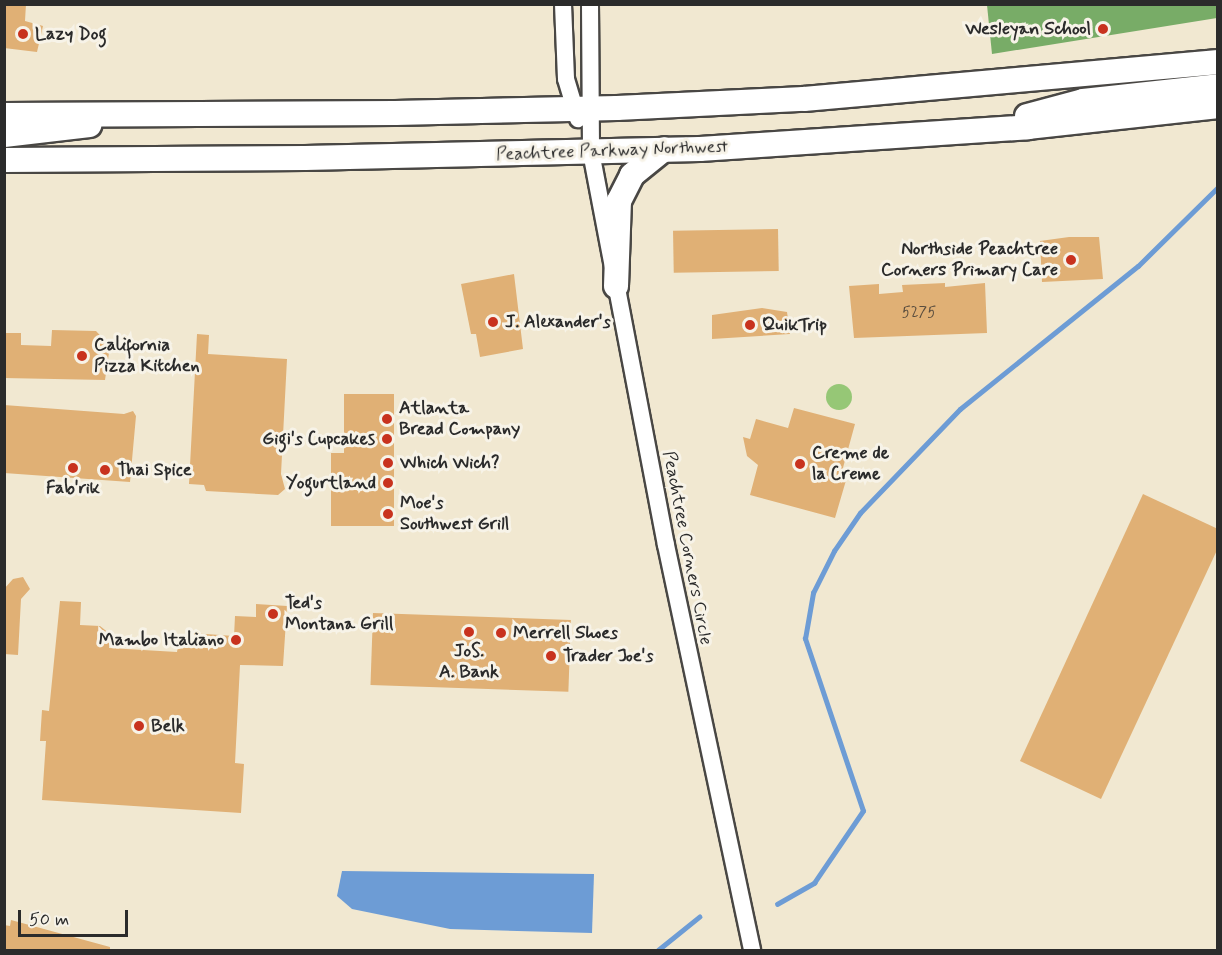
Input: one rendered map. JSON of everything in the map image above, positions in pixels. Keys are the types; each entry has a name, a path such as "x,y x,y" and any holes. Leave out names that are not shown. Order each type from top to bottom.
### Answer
{"highway":[{"path":"4,115 582,109 804,99 1218,62"},
{"path":"1001,129 1032,114 1083,101 1218,86"},
{"name":"Peachtree Parkway Northwest","path":"4,160 664,149 1001,129 1218,106"},
{"path":"4,135 65,130 129,114"},
{"path":"616,286 619,201 632,175 664,149"}],"street":[{"name":"Peachtree Corners Circle","path":"563,4 566,79 582,109"},
{"name":"Peachtree Corners Circle","path":"590,4 582,109 688,653 752,951"}],"green space":[{"path":"987,5 1217,5 1217,18 992,54"},
{"path":"839,384 848,388 852,397 848,406 839,410 830,406 826,397 830,388"}],"water":[{"path":"342,871 594,874 592,933 450,929 352,909 337,896"}],"building":[{"name":"Lazy Dog","path":"4,4 26,4 25,21 43,26 37,52 4,48"},
{"name":"QuikTrip","path":"778,229 779,271 674,273 673,231"},
{"name":"Northside Peachtree Corners Primary Care","path":"1069,237 1099,237 1103,279 1042,282 1040,241"},
{"name":"J. Alexander's","path":"514,274 523,349 480,357 476,334 471,334 461,284"},
{"path":"945,283 945,287 985,283 987,333 854,338 849,286 879,284 879,294 903,292 902,285"},
{"name":"QuikTrip","path":"762,308 787,312 790,334 712,339 712,315"},
{"path":"52,330 96,331 110,346 105,380 4,378 4,333 21,333 21,345 51,346"},
{"path":"197,334 209,335 208,354 287,359 281,474 285,489 278,495 206,491 204,485 189,484"},
{"path":"344,394 394,394 394,526 331,526 331,453 344,453"},
{"path":"4,405 124,414 133,411 136,416 130,482 4,473"},
{"name":"Creme de la Creme","path":"794,408 855,424 841,475 847,477 835,518 750,495 758,465 747,456 743,437 750,439 756,419 788,428"},
{"path":"1143,494 1218,529 1218,548 1101,799 1020,761"},
{"path":"23,577 30,589 21,599 18,655 4,654 4,589 13,579"},
{"name":"Belk","path":"60,601 81,602 80,625 100,626 110,634 109,648 177,652 179,639 191,633 234,636 235,616 256,617 256,604 287,606 283,666 240,665 235,763 244,764 241,813 42,800 46,741 40,741 42,710 49,711"},
{"path":"373,613 571,620 568,692 370,685"},
{"path":"11,920 110,947 110,951 4,951 4,925 10,926"}],"waterway":[{"path":"777,904 814,883 863,811 805,639 813,593 834,551 860,513 960,409 1138,266 1218,187"},
{"path":"658,950 699,917"}],"place":[{"name":"Wesleyan School","path":"1103,29"},
{"name":"Lazy Dog","path":"23,34"},
{"name":"Northside Peachtree Corners Primary Care","path":"1071,260"},
{"name":"J. Alexander's","path":"493,322"},
{"name":"QuikTrip","path":"750,325"},
{"name":"California Pizza Kitchen","path":"82,356"},
{"name":"Atlanta Bread Company","path":"387,419"},
{"name":"Gigi's Cupcakes","path":"387,439"},
{"name":"Which Wich?","path":"388,463"},
{"name":"Creme de la Creme","path":"800,464"},
{"name":"Fab'rik","path":"73,468"},
{"name":"Thai Spice","path":"105,470"},
{"name":"Yogurtland","path":"388,483"},
{"name":"Moe's Southwest Grill","path":"388,514"},
{"name":"Ted's Montana Grill","path":"273,614"},
{"name":"JoS. A. Bank","path":"469,632"},
{"name":"Merrell Shoes","path":"501,633"},
{"name":"Mambo Italiano","path":"236,640"},
{"name":"Trader Joe's","path":"551,656"},
{"name":"Belk","path":"139,726"}]}
